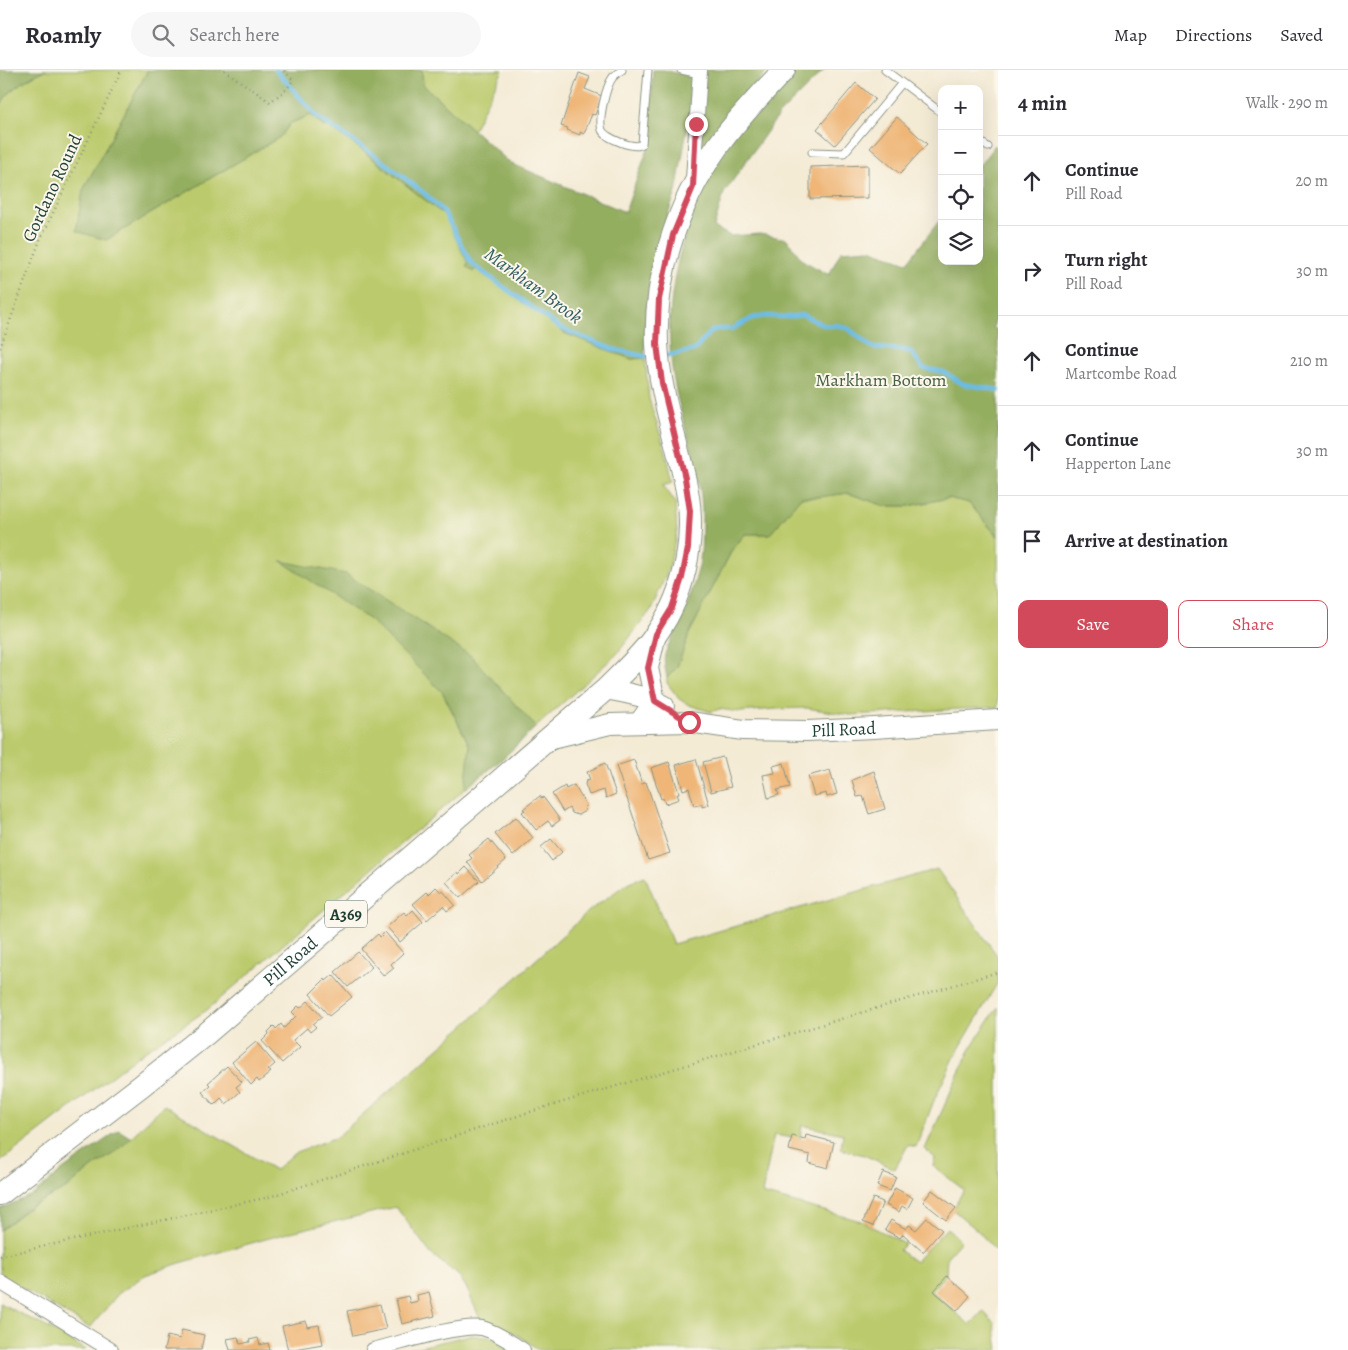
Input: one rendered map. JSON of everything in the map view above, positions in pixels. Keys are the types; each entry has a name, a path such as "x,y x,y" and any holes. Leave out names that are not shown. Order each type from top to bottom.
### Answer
{"main road":[{"name":"A369","path":"548,739 628,668 664,623 678,592 690,534 690,511 685,478 662,383 657,344 659,299 673,235 693,187 725,136 784,70"},
{"name":"Pill Road","path":"0,1194 134,1092 206,1034 548,739"}],"street":[{"path":"693,187 700,72"},
{"path":"639,724 655,701 648,668 656,634"},
{"path":"599,694 602,717 610,724"},
{"name":"Pill Road","path":"599,694 635,694 655,701 689,722"},
{"name":"Pill Road","path":"548,739 610,724 689,722 743,730 807,730 874,728 998,720"},
{"path":"0,1282 111,1350"},
{"path":"373,1350 465,1327 481,1328 495,1333 522,1350"}],"lane":[{"path":"622,70 608,85 600,124 605,135 629,146 636,146 642,144 648,70"},
{"path":"682,70 700,72"},
{"path":"885,70 938,110"},
{"path":"812,152 844,153 902,83"},
{"path":"983,143 988,147"}],"path":[{"name":"Gordano Round","path":"0,348 40,240 123,70"},
{"path":"224,70 270,102 287,88 293,80 283,70"},
{"path":"0,1256 270,1197 533,1111 998,972"}],"green space":[{"path":"0,70 45,70 13,89 0,107"},
{"path":"45,70 148,70 83,190 106,240 280,137 291,123 311,115 324,127 326,125 358,147 445,215 473,272 475,269 631,359 645,358 649,399 666,452 673,482 663,485 675,502 677,532 669,568 651,610 616,655 536,727 283,561 370,620 443,693 470,747 465,789 207,1010 143,1052 0,1162 0,107 13,89"},
{"path":"148,70 422,70 423,85 510,163 625,212 648,148 653,70 664,70 696,78 676,192 661,234 650,277 645,322 645,358 631,359 564,333 476,269 473,272 466,266 468,263 444,215 358,147 326,125 324,127 311,115 291,123 280,137 106,240 76,231 83,190"},
{"path":"422,70 503,70 473,130 423,85"},
{"path":"768,70 728,118 698,162 705,71"},
{"name":"Markham Bottom","path":"791,70 824,70 778,116 724,193 714,227 730,236 760,234 787,239 802,260 829,275 841,251 870,249 907,263 938,222 938,265 983,265 983,161 995,145 998,151 998,310 993,328 998,330 998,537 969,503 948,498 909,506 885,506 848,493 819,497 801,497 770,534 745,534 732,550 689,634 677,667 667,678 664,657 684,612 699,568 702,534 700,486 674,380 670,347 670,314 674,281 691,217 704,186 737,129 755,107"},
{"path":"848,493 885,506 909,506 948,498 969,503 998,537 998,707 850,715 807,708 740,712 719,709 711,712 689,705 679,699 667,683 667,678 677,667 689,634 732,550 745,534 770,534 801,497 819,497"},
{"path":"281,561 346,574 471,656 536,727 500,761 465,789 470,746 443,693 370,620"},
{"path":"937,869 998,957 998,982 955,1056 935,1098 916,1147 908,1145 895,1169 864,1155 841,1149 843,1134 802,1125 800,1139 774,1135 762,1194 861,1221 905,1244 899,1250 915,1262 947,1228 961,1241 947,1257 946,1274 931,1291 970,1325 983,1311 994,1323 998,1350 539,1350 505,1328 481,1321 466,1287 458,1275 431,1254 396,1207 291,1232 180,1263 145,1275 118,1294 90,1328 0,1275 0,1230 31,1206 67,1188 86,1172 117,1151 164,1105 275,1170 296,1152 337,1137 468,1022 589,911 629,882 645,876 673,944"},
{"path":"998,1007 998,1253 978,1231 952,1209 964,1190 933,1166 935,1158 925,1149 973,1044"},
{"path":"119,1130 131,1138 117,1151 86,1172 67,1188 31,1206 0,1230 0,1209 34,1194 64,1169"},
{"path":"0,1303 52,1330 86,1350 0,1350"},
{"path":"470,1335 493,1338 512,1350 407,1350"}],"building":[{"path":"579,73 590,77 585,89 602,96 595,115 592,114 584,134 580,132 580,135 561,126"},
{"path":"856,83 875,99 835,145 817,129"},
{"path":"897,117 927,144 900,174 870,148"},
{"path":"868,165 868,198 810,199 810,167"},
{"path":"723,757 731,787 711,792 703,762"},
{"path":"696,759 709,805 702,807 702,804 694,806 689,788 683,790 676,765"},
{"path":"634,760 642,784 646,782 670,853 648,860 616,766"},
{"path":"669,762 679,793 677,794 679,799 665,804 663,798 661,799 651,768"},
{"path":"605,763 616,794 606,798 604,790 589,795 585,784 586,781 590,780 587,772"},
{"path":"784,763 790,787 777,790 779,795 768,798 763,775 775,773 773,766"},
{"path":"830,770 837,794 827,797 826,793 814,796 808,776"},
{"path":"874,771 885,809 869,814 863,796 857,797 852,780"},
{"path":"574,785 586,805 585,811 578,815 572,813 569,808 563,812 552,794 565,786 566,789"},
{"path":"540,796 542,799 543,797 560,820 552,826 548,821 536,830 522,812 525,810 523,809"},
{"path":"516,817 533,838 513,856 495,834"},
{"path":"489,839 506,860 482,881 467,862 472,858 469,855"},
{"path":"551,839 562,852 552,861 541,847"},
{"path":"466,867 479,881 460,898 446,882"},
{"path":"436,887 441,892 443,891 455,905 447,911 443,906 427,920 413,904"},
{"path":"413,910 423,922 400,942 387,927 404,912 407,916"},
{"path":"385,932 403,953 391,964 394,968 384,976 361,949 378,934 380,937"},
{"path":"358,952 372,967 348,987 335,972"},
{"path":"333,975 352,997 329,1016 310,994 325,979 326,981"},
{"path":"308,1001 322,1017 313,1024 316,1027 310,1032 307,1028 293,1040 300,1047 282,1063 262,1041 274,1026 276,1029 281,1024 284,1028 296,1016 292,1012 298,1006 300,1008"},
{"path":"256,1042 275,1064 268,1070 271,1072 259,1082 257,1079 251,1085 232,1062"},
{"path":"227,1066 242,1082 236,1087 240,1092 226,1104 221,1098 214,1105 202,1092 210,1085 208,1083"},
{"path":"806,1135 834,1142 828,1168 809,1163 810,1155 789,1150 792,1136 805,1139"},
{"path":"883,1172 896,1177 890,1191 877,1186"},
{"path":"895,1188 913,1198 907,1209 902,1206 899,1212 886,1205"},
{"path":"932,1190 956,1208 946,1220 923,1202"},
{"path":"873,1198 883,1202 873,1226 863,1222"},
{"path":"927,1218 942,1230 923,1252 903,1234 900,1238 885,1230 891,1220 906,1229 909,1225 916,1230"},
{"path":"947,1276 970,1296 957,1311 934,1291"},
{"path":"429,1292 435,1316 402,1324 396,1299 408,1296 410,1303 418,1301 417,1295"},
{"path":"380,1304 386,1329 353,1336 347,1311"},
{"path":"306,1321 307,1327 319,1325 323,1344 288,1350 282,1326"},
{"path":"182,1330 204,1335 201,1350 164,1350 167,1336 180,1339"},
{"path":"238,1337 240,1344 258,1338 260,1345 268,1343 270,1350 230,1350 227,1339"}],"waterway":[{"name":"Markham Brook","path":"276,70 317,117 377,157 424,193 444,212 470,261 476,267 560,328 612,349 653,357"},
{"name":"Markham Brook","path":"665,356 696,349 710,332 717,329 732,329 753,318 803,315 824,325 838,325 849,329 875,348 911,352 923,368 944,372 963,384 998,390"}],"route":[{"path":"689,722 655,701 648,668 656,634 672,608 678,592 690,534 690,511 685,478 662,383 657,344 657,323 659,299 667,256 673,235 693,187 696,124"}]}
